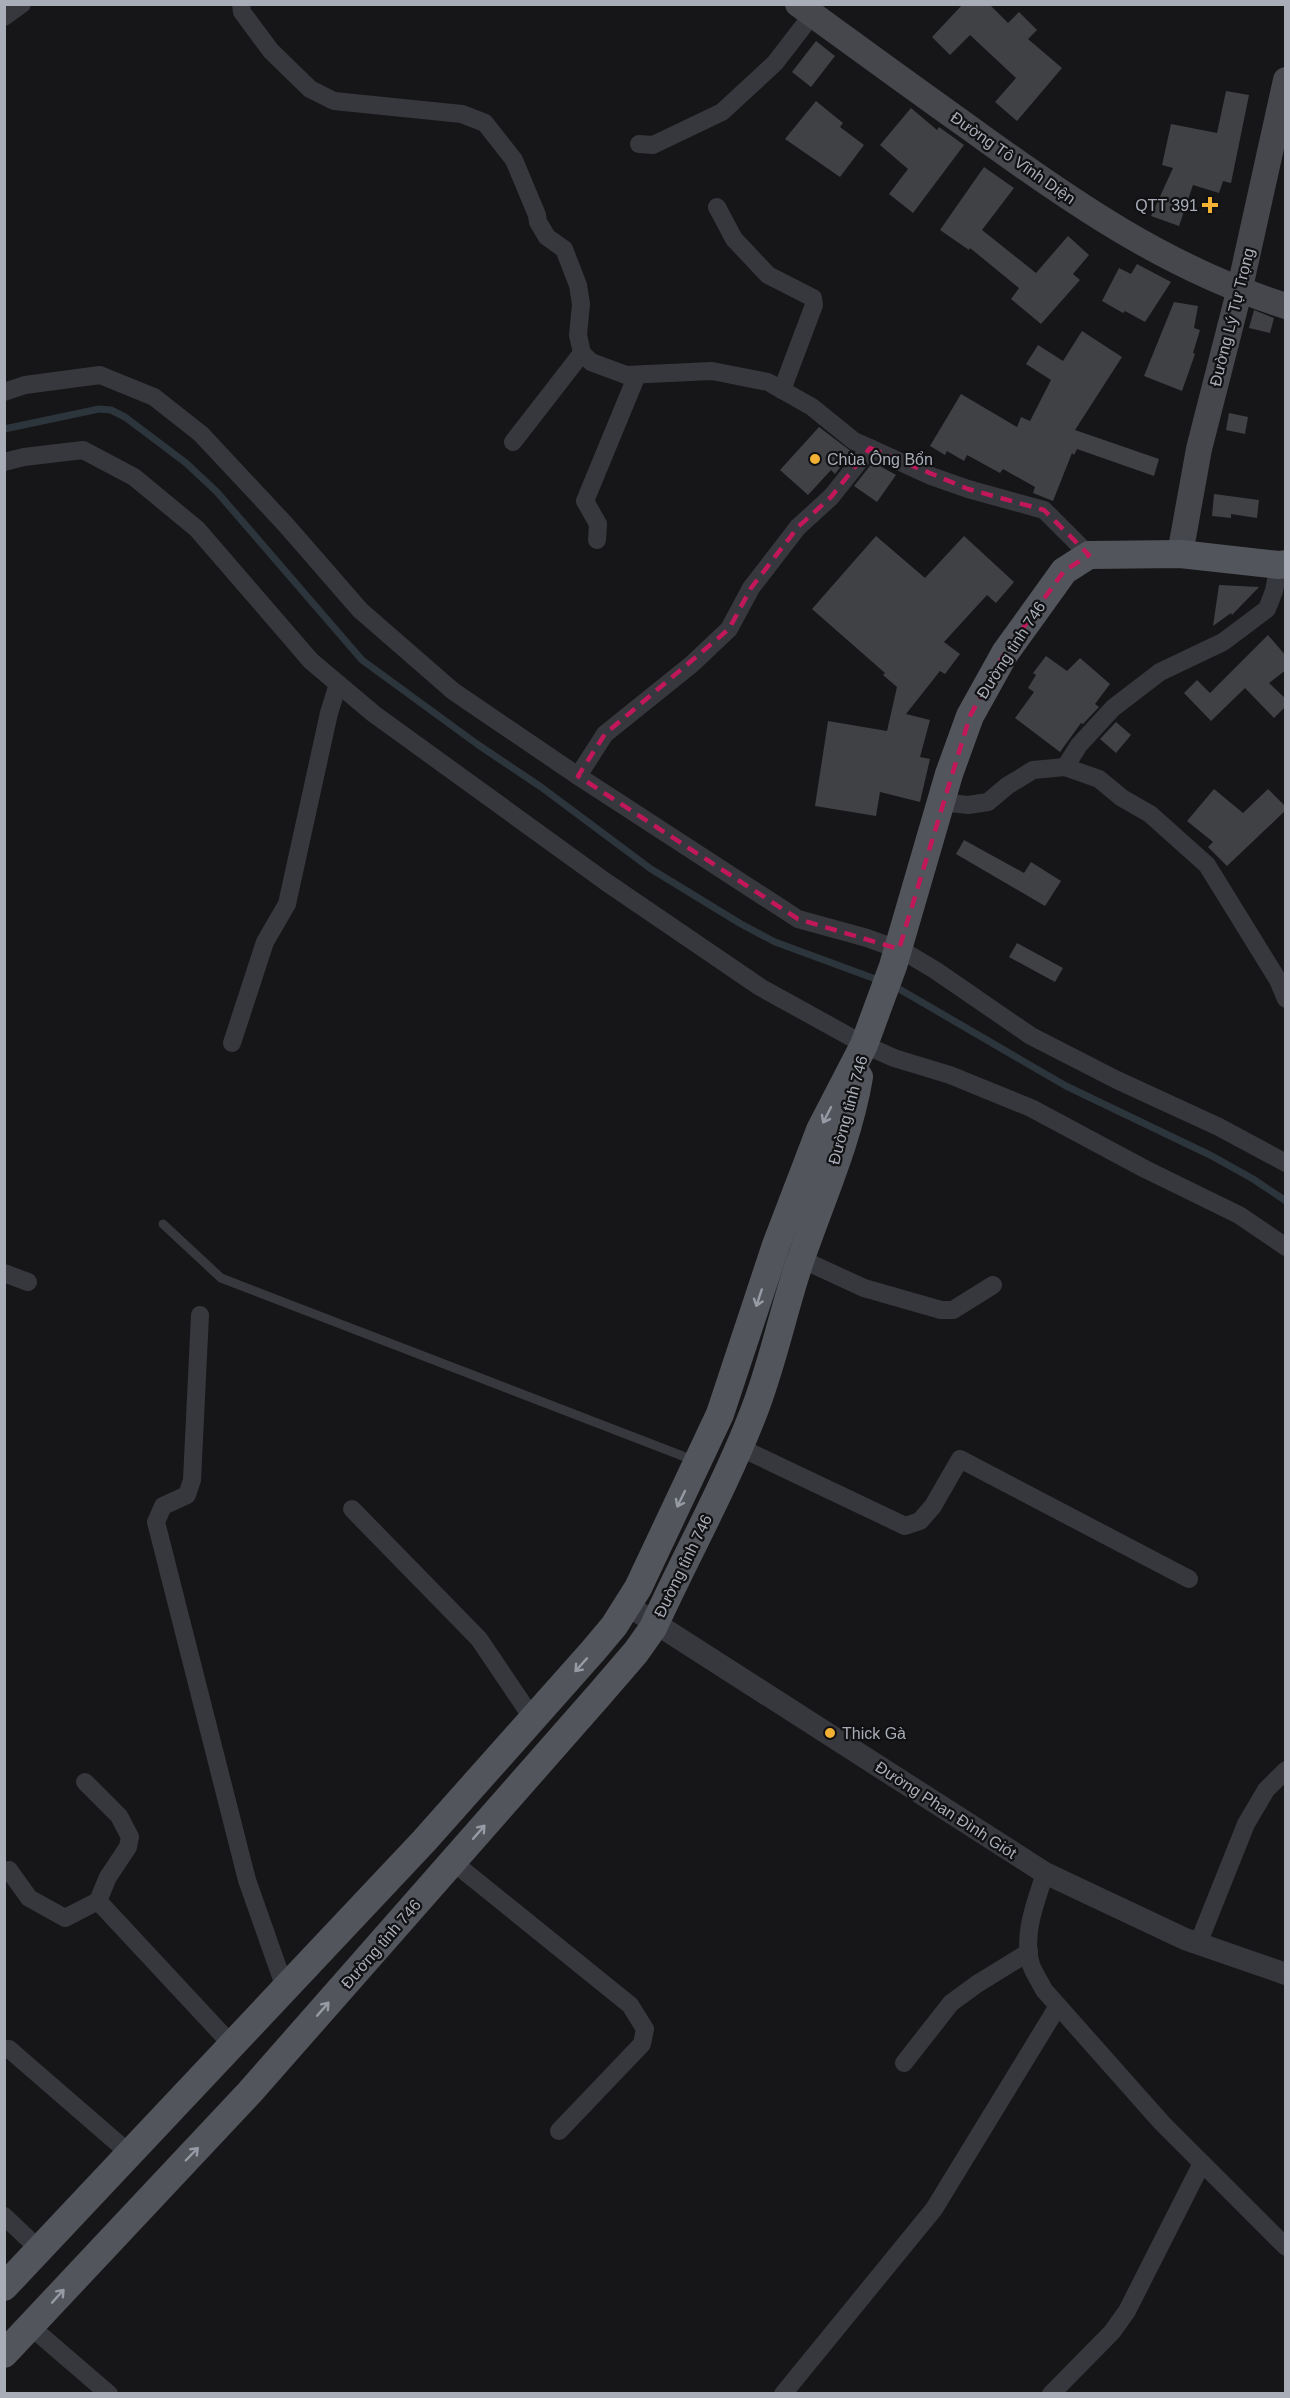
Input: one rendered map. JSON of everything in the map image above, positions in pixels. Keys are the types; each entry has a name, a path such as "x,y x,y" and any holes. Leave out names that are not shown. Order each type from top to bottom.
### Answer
{"main road":[{"name":"Đường Tô Vĩnh Diện","path":"805,10 1027,170 1140,243 1239,292"},
{"name":"Đường Lý Tự Trọng","path":"1180,554 1199,449 1239,292 1286,80"},
{"path":"1239,292 1286,306"},
{"path":"1089,555 1180,554 1282,565"},
{"name":"Đường tỉnh 746","path":"4,2287 424,1841 593,1651 614,1626 638,1588 720,1414 776,1245 820,1130 864,1045 899,949 941,802 970,716 1005,653 1064,571 1089,555"},
{"name":"Đường tỉnh 746","path":"4,2354 250,2092 629,1661 655,1622 754,1413 801,1258 843,1140 858,1081 864,1045"}],"street":[{"path":"4,17 22,4"},
{"path":"242,4 242,12 271,51 310,89 334,101 462,114 485,123 514,160 538,222 547,237 564,249 578,285 581,304 578,335 582,353 591,362 626,375 712,371 768,382 812,407 854,441 931,476 1044,510 1089,555"},
{"path":"639,144 653,145 722,112 775,63 805,10"},
{"path":"717,207 734,239 768,275 813,298 814,306 782,390"},
{"path":"513,442 582,353"},
{"path":"4,392 25,385 100,375 154,397 201,434 286,525 360,610 453,691 578,776 798,919 899,949 935,970 1031,1036 1117,1080 1219,1127 1286,1164"},
{"path":"597,540 598,524 585,501 637,375"},
{"path":"578,776 605,734 692,664 729,629 751,588 798,527 831,497 870,448"},
{"path":"4,462 24,457 83,450 134,477 197,529 311,661 374,714 625,895 759,987 864,1045 894,1058 950,1075 1031,1108 1145,1169 1239,1215 1286,1247"},
{"path":"1065,767 1079,745 1113,708 1160,672 1223,642 1267,609 1282,565"},
{"path":"232,1043 265,942 287,904 329,713 338,684"},
{"path":"941,802 968,805 988,802 1007,786 1033,770 1065,767 1099,779 1122,798 1150,814 1207,865 1278,980 1286,999"},
{"path":"801,1258 864,1288 941,1310 953,1310 993,1285"},
{"path":"4,1273 28,1282"},
{"path":"200,1315 192,1480 187,1495 163,1506 156,1522 248,1880 285,1988"},
{"path":"739,1447 905,1526 920,1521 933,1506 960,1459 1189,1579"},
{"path":"352,1509 478,1639 533,1719"},
{"name":"Đường Phan Đình Giót","path":"627,1605 1045,1873 1198,1944 1286,1974"},
{"path":"1198,1944 1246,1824 1266,1790 1286,1770"},
{"path":"4,1871 9,1870 29,1898 65,1918 98,1900 108,1877 128,1847 130,1837 119,1816 85,1782"},
{"path":"453,1862 630,2005 645,2029 642,2044 559,2131"},
{"path":"1045,1873 1028,1939 1031,1966 1044,1990 1162,2123 1286,2247"},
{"path":"98,1900 233,2046"},
{"path":"904,2063 951,2003 1029,1952"},
{"path":"783,2394 934,2210 1058,2006"},
{"path":"4,2049 9,2049 129,2153"},
{"path":"1051,2394 1112,2332 1127,2311 1202,2163"},
{"path":"4,2216 39,2249"},
{"path":"30,2326 109,2394"}],"lane":[{"path":"163,1224 220,1278 698,1462"}],"highlighted area":[{"path":"870,448 968,489 1044,510 1089,555 1064,571 1005,653 970,716 899,949 798,919 578,776 605,734 729,629 751,588 798,527 831,497"}],"building":[{"path":"963,4 989,4 1008,23 1019,12 1037,30 1028,39 1062,68 1017,121 995,102 1016,78 970,35 950,55 932,37"},
{"path":"816,41 835,56 811,87 792,72"},
{"path":"1226,91 1249,95 1231,183 1223,181 1219,193 1193,185 1179,226 1151,216 1173,168 1162,165 1171,124 1217,133"},
{"path":"816,101 843,123 840,127 864,145 840,177 785,139"},
{"path":"911,108 937,130 939,127 964,145 913,213 889,194 908,169 880,145"},
{"path":"984,167 1014,188 982,230 1036,273 1068,236 1089,255 1073,274 1080,280 1041,324 1011,299 1019,288 970,248 969,250 940,230"},
{"path":"1137,264 1171,282 1145,322 1102,301 1119,268 1131,274"},
{"path":"1174,302 1198,306 1194,328 1200,330 1193,353 1195,354 1182,391 1144,376"},
{"path":"1254,310 1274,318 1270,333 1249,328"},
{"path":"1082,331 1122,357 1075,430 1159,459 1154,476 1077,449 1074,455 1072,453 1053,501 1033,493 1035,487 1003,469 1000,473 967,455 964,461 947,451 945,455 930,446 961,394 1017,427 1021,417 1030,421 1051,380 1026,364 1038,345 1063,361"},
{"path":"1229,413 1248,417 1245,434 1226,430"},
{"name":"Chùa Ông Bổn","path":"819,427 852,452 835,474 831,470 808,495 780,470"},
{"path":"873,462 896,475 877,502 854,486"},
{"path":"1214,494 1259,500 1257,518 1231,514 1231,518 1212,516"},
{"path":"876,536 925,578 964,536 1014,582 996,603 987,595 944,642 960,654 945,674 940,671 906,714 930,720 920,757 930,759 920,802 880,792 876,816 815,806 828,721 887,731 897,687 883,675 885,673 812,609"},
{"path":"1219,585 1259,587 1232,615 1231,613 1213,626"},
{"path":"1268,635 1286,656 1286,670 1269,683 1286,699 1286,706 1274,718 1245,688 1211,721 1184,693 1197,680 1210,693"},
{"path":"1046,656 1067,671 1080,658 1110,684 1095,704 1099,707 1083,724 1081,723 1060,752 1015,718 1034,692 1028,688 1036,675 1033,673"},
{"path":"1116,722 1131,735 1116,753 1100,739"},
{"path":"1214,789 1243,813 1268,789 1286,807 1286,810 1227,866 1208,847 1213,842 1187,821"},
{"path":"964,840 1024,873 1031,862 1061,881 1045,906 956,854"},
{"path":"1017,943 1063,968 1055,982 1009,957"}],"waterway":[{"path":"4,429 99,409 111,410 125,417 186,463 217,492 362,660 477,744 541,787 651,869 775,942 881,981"},
{"path":"894,986 1066,1086 1212,1156 1286,1201"}],"place":[{"name":"QTT 391","path":"1210,205"},
{"name":"Chùa Ông Bổn","path":"815,459"},
{"name":"Thick Gà","path":"830,1733"}]}
